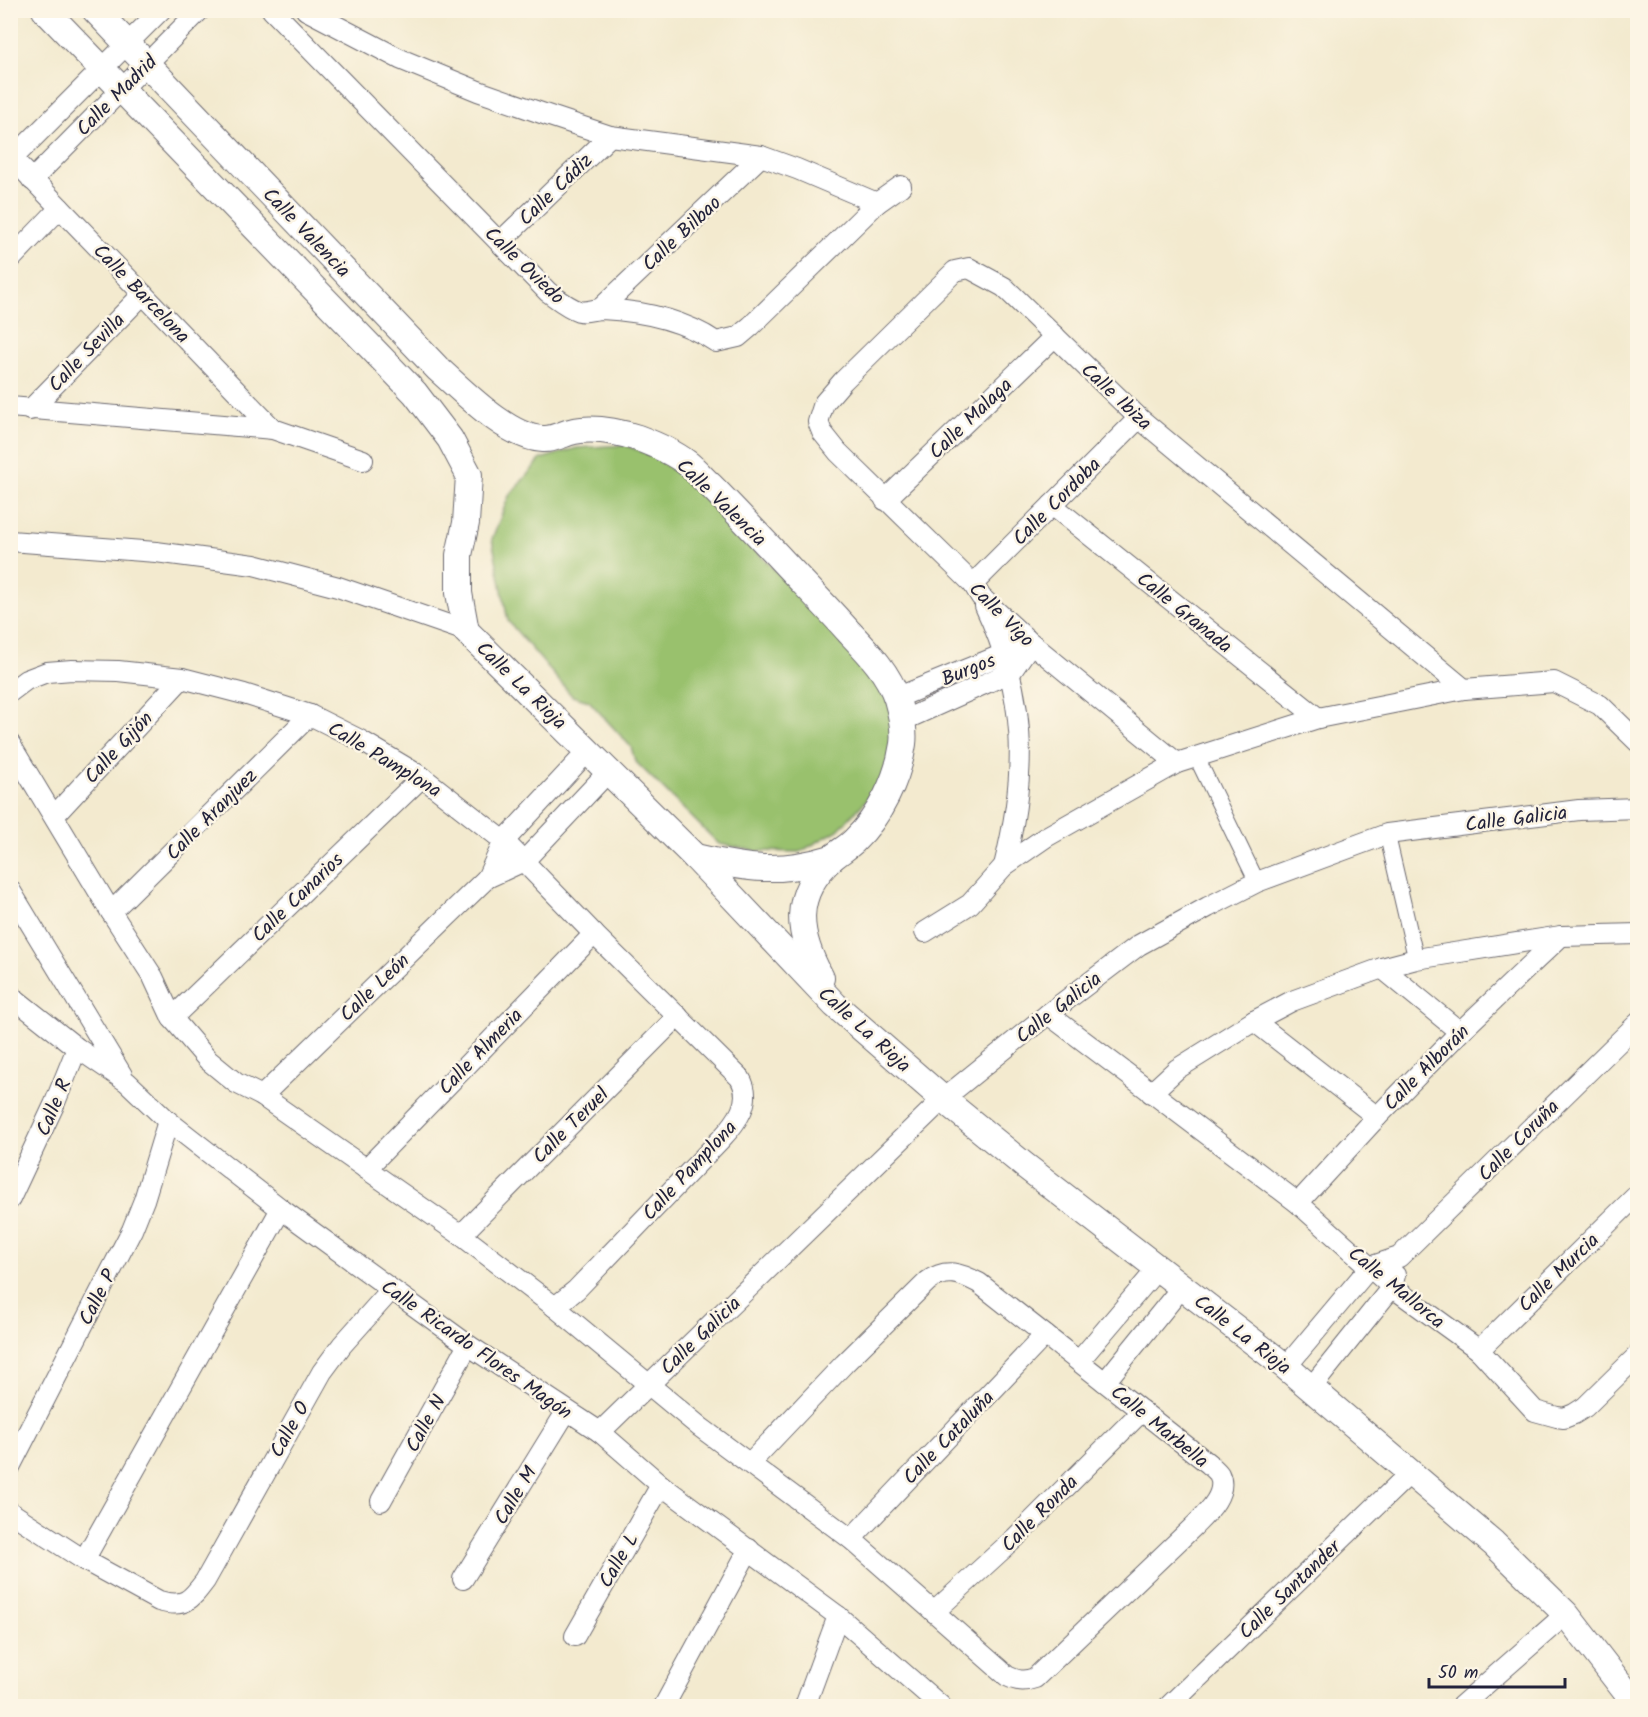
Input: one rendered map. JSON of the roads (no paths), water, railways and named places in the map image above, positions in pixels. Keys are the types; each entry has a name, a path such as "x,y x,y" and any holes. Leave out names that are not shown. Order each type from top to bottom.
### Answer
{"street":[{"name":"Calle Valencia","path":"45,10 415,393 450,439 468,475 466,523 459,555 459,593 466,631"},
{"name":"Calle Valencia","path":"95,10 438,369 484,410 520,433 544,440 576,430 604,430 658,446 686,462 726,501 857,640 888,677 899,709 904,743 891,788 881,807 854,841 832,858 810,886 802,909 801,922 806,949 835,1005"},
{"name":"Calle Madrid","path":"12,157 160,10"},
{"name":"Calle Madrid","path":"32,180 200,10"},
{"name":"Calle Oviedo","path":"272,10 548,292 569,307 582,312 600,309 669,319 702,332 716,342 738,337 877,203 901,186"},
{"path":"306,10 400,59 478,91 610,136 761,156 877,203"},
{"name":"Calle Cádiz","path":"500,242 610,136"},
{"name":"Calle Bilbao","path":"600,309 761,156"},
{"name":"Calle Barcelona","path":"12,157 273,429"},
{"path":"10,260 60,208"},
{"name":"Calle Ibiza","path":"838,452 822,432 818,422 824,403 843,381 955,271 969,268 1004,287 1139,418 1464,690"},
{"name":"Calle Sevilla","path":"20,408 143,294"},
{"name":"Calle Malaga","path":"885,500 1055,336"},
{"path":"415,393 438,369"},
{"name":"Calle Barcelona","path":"20,408 273,429 363,460"},
{"name":"Calle Cordoba","path":"977,591 1052,505 1139,418"},
{"name":"Calle Vigo","path":"838,452 1030,643 1187,760 1257,882"},
{"name":"Calle Granada","path":"1052,505 1318,718"},
{"name":"Calle La Rioja","path":"10,541 156,552 254,566 338,587 466,631 695,857 835,1005 943,1099 1024,1165 1286,1367 1493,1543 1566,1614 1637,1707"},
{"path":"977,591 1008,663 1021,746 1014,826 1004,866"},
{"name":"Burgos","path":"899,709 1008,663 1030,643"},
{"name":"Calle Pamplona","path":"10,692 26,680 47,672 118,671 182,678 244,694 310,715 360,740 422,777 504,841 594,934 740,1078 745,1086 746,1099 733,1127 576,1290 555,1307"},
{"name":"Calle Gijón","path":"54,816 182,678"},
{"path":"925,932 970,904 1004,866 1046,837 1187,760 1318,718 1464,690 1554,682 1600,705 1638,742"},
{"name":"Calle Aranjuez","path":"111,912 310,715"},
{"path":"10,744 153,977 172,1018 208,1060 236,1083 262,1096 461,1234 555,1307"},
{"name":"Calle León","path":"487,878 504,841 589,750"},
{"name":"Calle León","path":"262,1096 487,878 524,861 609,771"},
{"name":"Calle Canarios","path":"172,1018 422,777"},
{"name":"Calle Galicia","path":"600,1432 943,1099 1048,1014 1139,945 1257,882 1387,834 1579,810 1638,808"},
{"path":"1387,834 1416,959"},
{"path":"695,857 738,867 768,869 788,869 832,858"},
{"path":"10,890 127,1082"},
{"name":"Calle Almeria","path":"366,1169 594,934"},
{"path":"1151,1093 1177,1069 1254,1021 1292,1001 1382,968 1416,959 1562,936 1638,934"},
{"name":"Calle Alborán","path":"1298,1203 1460,1032 1562,936"},
{"path":"1382,968 1460,1032"},
{"name":"Calle Ricardo Flores Magón","path":"10,995 77,1048 127,1082 168,1121 281,1209 468,1345 566,1412 600,1432 661,1485 838,1616 941,1707"},
{"name":"Calle Mallorca","path":"1048,1014 1298,1203 1392,1287 1479,1350 1535,1411 1564,1418 1584,1407 1638,1355"},
{"name":"Calle Teruel","path":"461,1234 678,1016"},
{"path":"1254,1021 1377,1117"},
{"name":"Calle Coruña","path":"1370,1267 1399,1257 1638,1023"},
{"name":"Calle R","path":"10,1199 41,1136 77,1048"},
{"name":"Calle P","path":"10,1467 132,1230 144,1200 168,1121"},
{"name":"Calle Murcia","path":"1479,1350 1638,1194"},
{"path":"84,1560 281,1209"},
{"path":"1311,1388 1392,1287 1399,1257"},
{"path":"1286,1367 1370,1267"},
{"path":"1079,1361 1158,1268"},
{"name":"Calle Marbella","path":"555,1307 700,1427 851,1539 1006,1676 1026,1681 1035,1678 1194,1527 1211,1509 1221,1487 1220,1475 1209,1464 1079,1361 973,1280 948,1271 937,1274 928,1281 844,1364 750,1463"},
{"path":"1105,1382 1182,1287"},
{"name":"Calle O","path":"10,1512 84,1560 159,1601 172,1605 183,1604 194,1596 205,1581 322,1372 342,1345 391,1290"},
{"name":"Calle Cataluña","path":"851,1539 1045,1335"},
{"name":"Calle N","path":"381,1501 468,1345"},
{"name":"Calle Ronda","path":"934,1612 1015,1538 1142,1411"},
{"name":"Calle M","path":"464,1579 566,1412"},
{"name":"Calle Santander","path":"1169,1707 1410,1473"},
{"name":"Calle L","path":"575,1636 661,1485"},
{"path":"664,1707 749,1549"},
{"path":"1461,1707 1566,1614"},
{"path":"805,1707 838,1616"}]}
